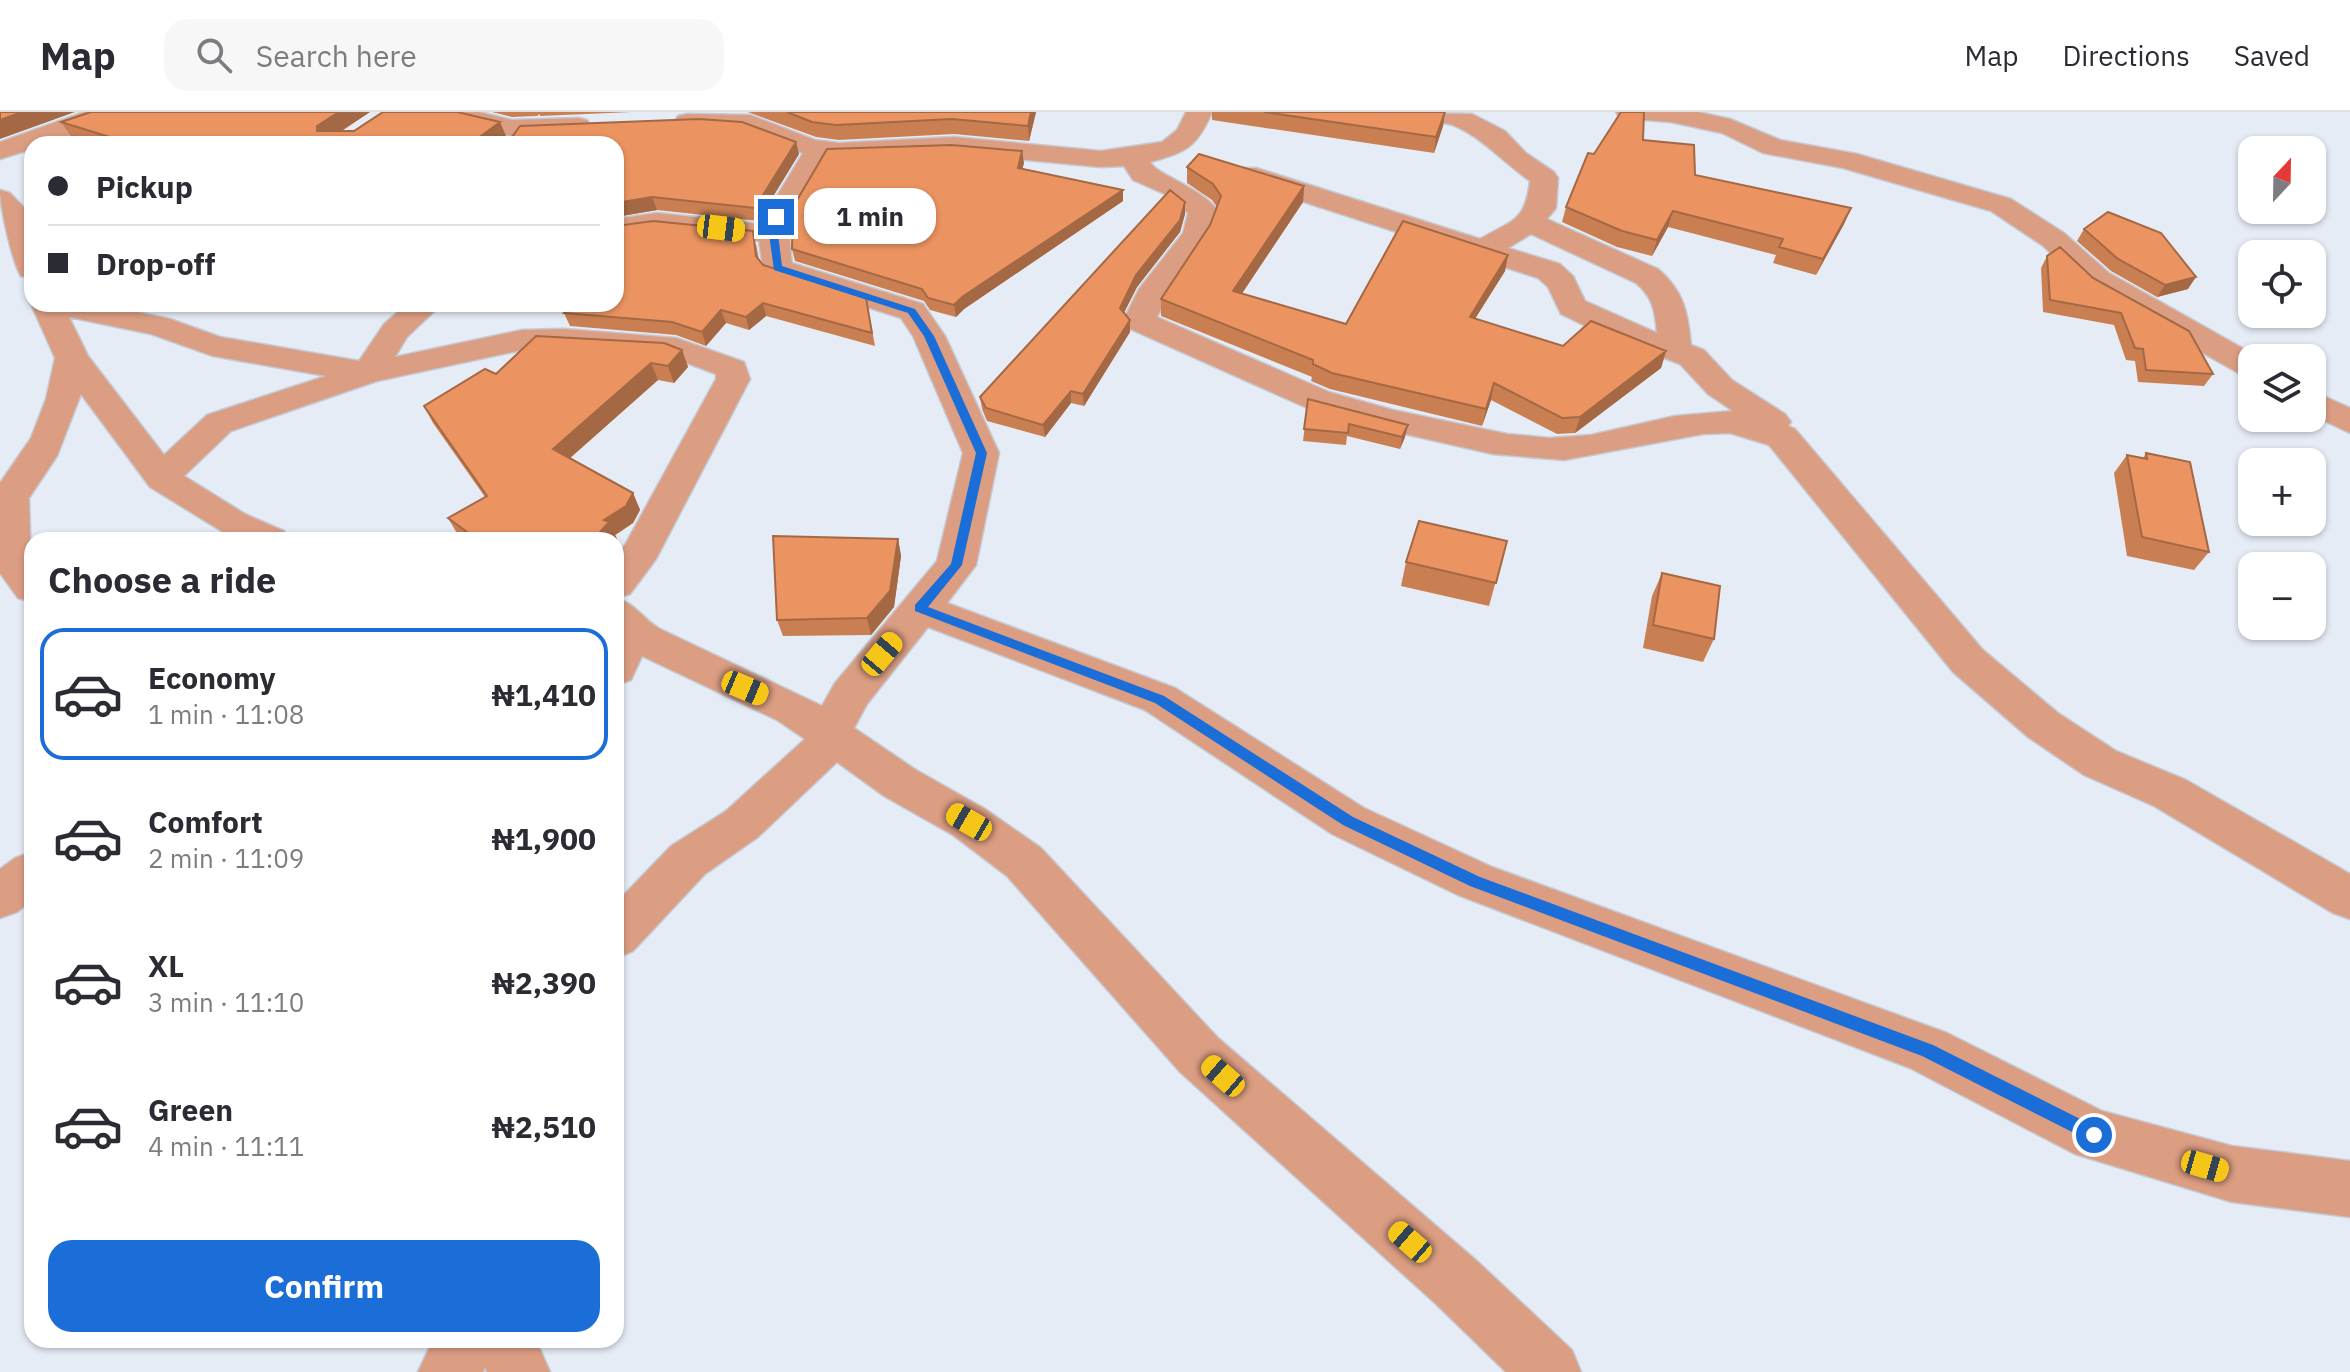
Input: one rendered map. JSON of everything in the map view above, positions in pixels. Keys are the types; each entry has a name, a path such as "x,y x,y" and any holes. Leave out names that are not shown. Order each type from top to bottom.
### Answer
{"street":[{"path":"58,129 109,112"},
{"path":"447,112 512,128 598,125"},
{"path":"1196,158 1189,134 1199,112"},
{"path":"1312,112 1444,115 1482,128 1544,178 1541,208 1530,222 1484,250"},
{"path":"1629,112 1671,114 1730,127 1773,147 1847,160 2001,205 2053,239 2098,280 2238,359"},
{"path":"654,124 750,118 820,148 839,151 954,145 1101,159 1133,156 1196,158 1549,271 1562,283 1572,307 1617,329 1692,357 1720,387 1767,416 1968,661 2043,725 2100,763 2170,793 2350,898"},
{"path":"0,151 24,142"},
{"path":"624,928 688,860 742,824 820,752 850,694 956,565 981,453 929,336 912,311 778,268 773,234 776,217 820,148"},
{"path":"1133,156 1143,174 1177,189 1203,211 1198,234 1155,289 1139,321 1299,394 1397,422 1488,442 1563,450 1617,443 1709,422 1739,420 1762,425 1782,437"},
{"path":"7,191 24,227"},
{"path":"624,227 657,222 773,234"},
{"path":"1530,222 1595,255 1647,276 1660,287 1671,307 1675,352"},
{"path":"52,312 72,358 162,476 232,523 252,532"},
{"path":"90,312 147,323 213,346 368,373"},
{"path":"368,373 395,331 417,312"},
{"path":"162,476 219,423 368,373 522,340 565,339 676,348 732,369 733,379 647,536 646,548 624,570"},
{"path":"24,577 9,557 5,500 50,442 66,398 72,358"},
{"path":"2326,409 2350,422"},
{"path":"920,608 1160,699 1348,821 1475,881 1928,1050 2094,1135 2232,1174 2350,1189"},
{"path":"624,638 792,708 900,783 969,822 1024,862 1091,940 1199,1055 1457,1283 1550,1372"},
{"path":"0,897 24,878"},
{"path":"449,1372 462,1348"},
{"path":"508,1348 519,1372"}],"building":[{"path":"0,112 22,112 0,120"},
{"path":"91,112 339,112 317,126 317,131 354,131 383,112 457,112 500,122 481,136 106,136 61,122"},
{"path":"787,112 1031,112 1028,126 952,119 836,125 812,122"},
{"path":"1264,112 1445,112 1436,137"},
{"path":"1621,112 1644,112 1643,140 1694,145 1695,175 1851,208 1823,259 1779,247 1783,239 1673,211 1657,240 1622,231 1566,207 1588,153 1594,154"},
{"path":"699,119 742,122 796,142 755,208 652,197 624,202 624,136 513,136 520,126"},
{"path":"952,145 1022,151 1018,168 1123,190 954,305 928,298 922,289 792,249 793,207 827,149"},
{"path":"1199,154 1304,186 1233,291 1346,324 1403,221 1508,255 1470,317 1563,346 1591,321 1666,351 1580,417 1562,418 1494,383 1486,409 1332,373 1313,364 1313,360 1161,299 1210,225 1221,196 1213,184 1187,167"},
{"path":"1170,190 1185,202 1180,220 1136,275 1120,308 1130,320 1083,394 1071,391 1043,425 986,408 980,397"},
{"path":"2108,212 2161,233 2196,277 2165,285 2118,259 2084,229"},
{"path":"653,221 753,231 756,256 763,265 866,298 872,333 763,303 746,317 721,310 702,332 672,322 564,313 624,312 624,225"},
{"path":"2060,247 2093,278 2189,331 2213,374 2146,370 2143,349 2135,348 2121,313 2050,300 2047,256"},
{"path":"536,336 664,343 682,350 668,366 651,363 553,449 633,493 626,506 604,520 609,522 600,532 467,532 448,518 487,496 424,406 485,369 496,374"},
{"path":"1308,399 1408,425 1402,437 1349,424 1348,433 1304,429"},
{"path":"2146,453 2190,462 2209,552 2142,537 2127,455 2147,459"},
{"path":"1419,521 1507,541 1496,583 1406,562"},
{"path":"773,536 898,539 890,591 867,618 777,620"},
{"path":"1662,573 1720,586 1714,639 1653,625"}],"route":[{"path":"776,217 773,234 778,268 912,311 929,336 981,453 956,565 920,608 1160,699 1348,821 1475,881 1928,1050 2094,1135"}]}
